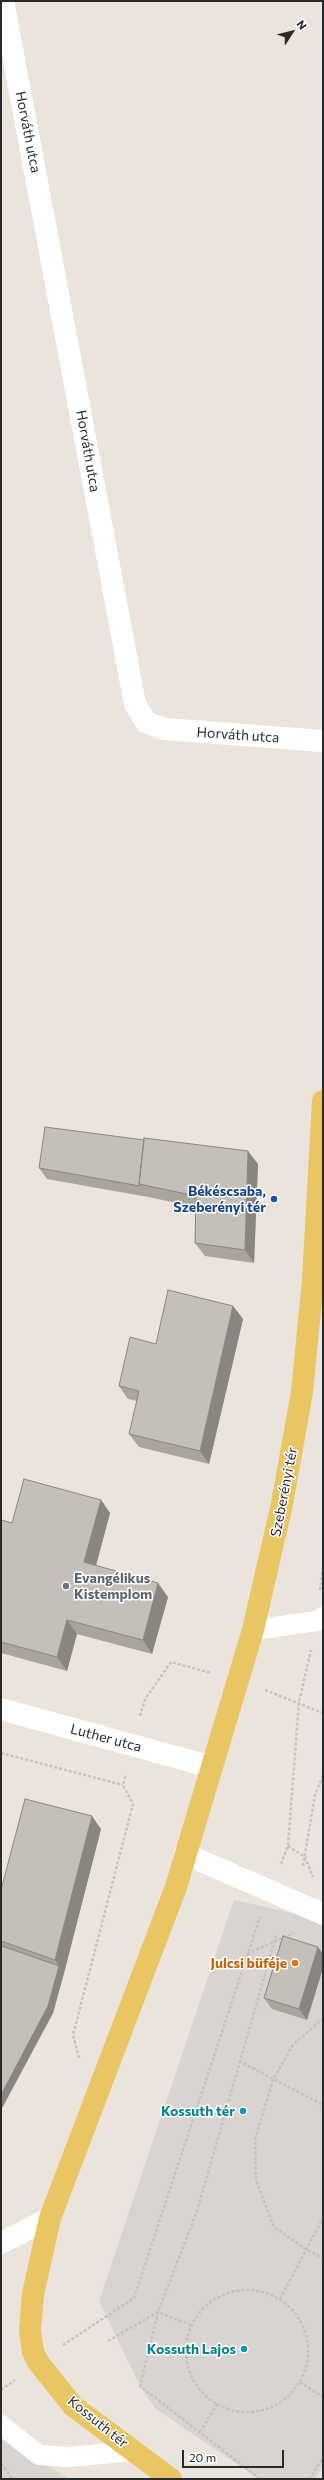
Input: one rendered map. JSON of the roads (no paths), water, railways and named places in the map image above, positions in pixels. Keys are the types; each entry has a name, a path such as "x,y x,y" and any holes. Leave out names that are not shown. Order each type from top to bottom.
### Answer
{"main road":[{"name":"Szeberényi tér","path":"212,1767 253,1630 282,1504 302,1392 318,1280 317,1210 323,1101"},
{"name":"Kossuth tér","path":"171,2479 73,2406 38,2362 33,2352 30,2331 32,2294 50,2218 173,1894 212,1767"}],"street":[{"name":"Horváth utca","path":"3,1 135,704 146,722 165,729 323,742"},
{"name":"Luther utca","path":"1,1709 212,1767"},
{"path":"185,1854 323,1914"},
{"path":"1,2243 50,2218"}],"lane":[{"path":"253,1630 317,1621 323,1617"},
{"path":"1,2425 39,2455 69,2457 133,2451"}],"place":[{"name":"Békéscsaba, Szeberényi tér","path":"274,1199"},
{"name":"Evangélikus Kistemplom","path":"66,1586"},
{"name":"Julcsi büféje","path":"295,1963"},
{"name":"Kossuth tér","path":"243,2111"},
{"name":"Kossuth Lajos","path":"244,2349"}]}
